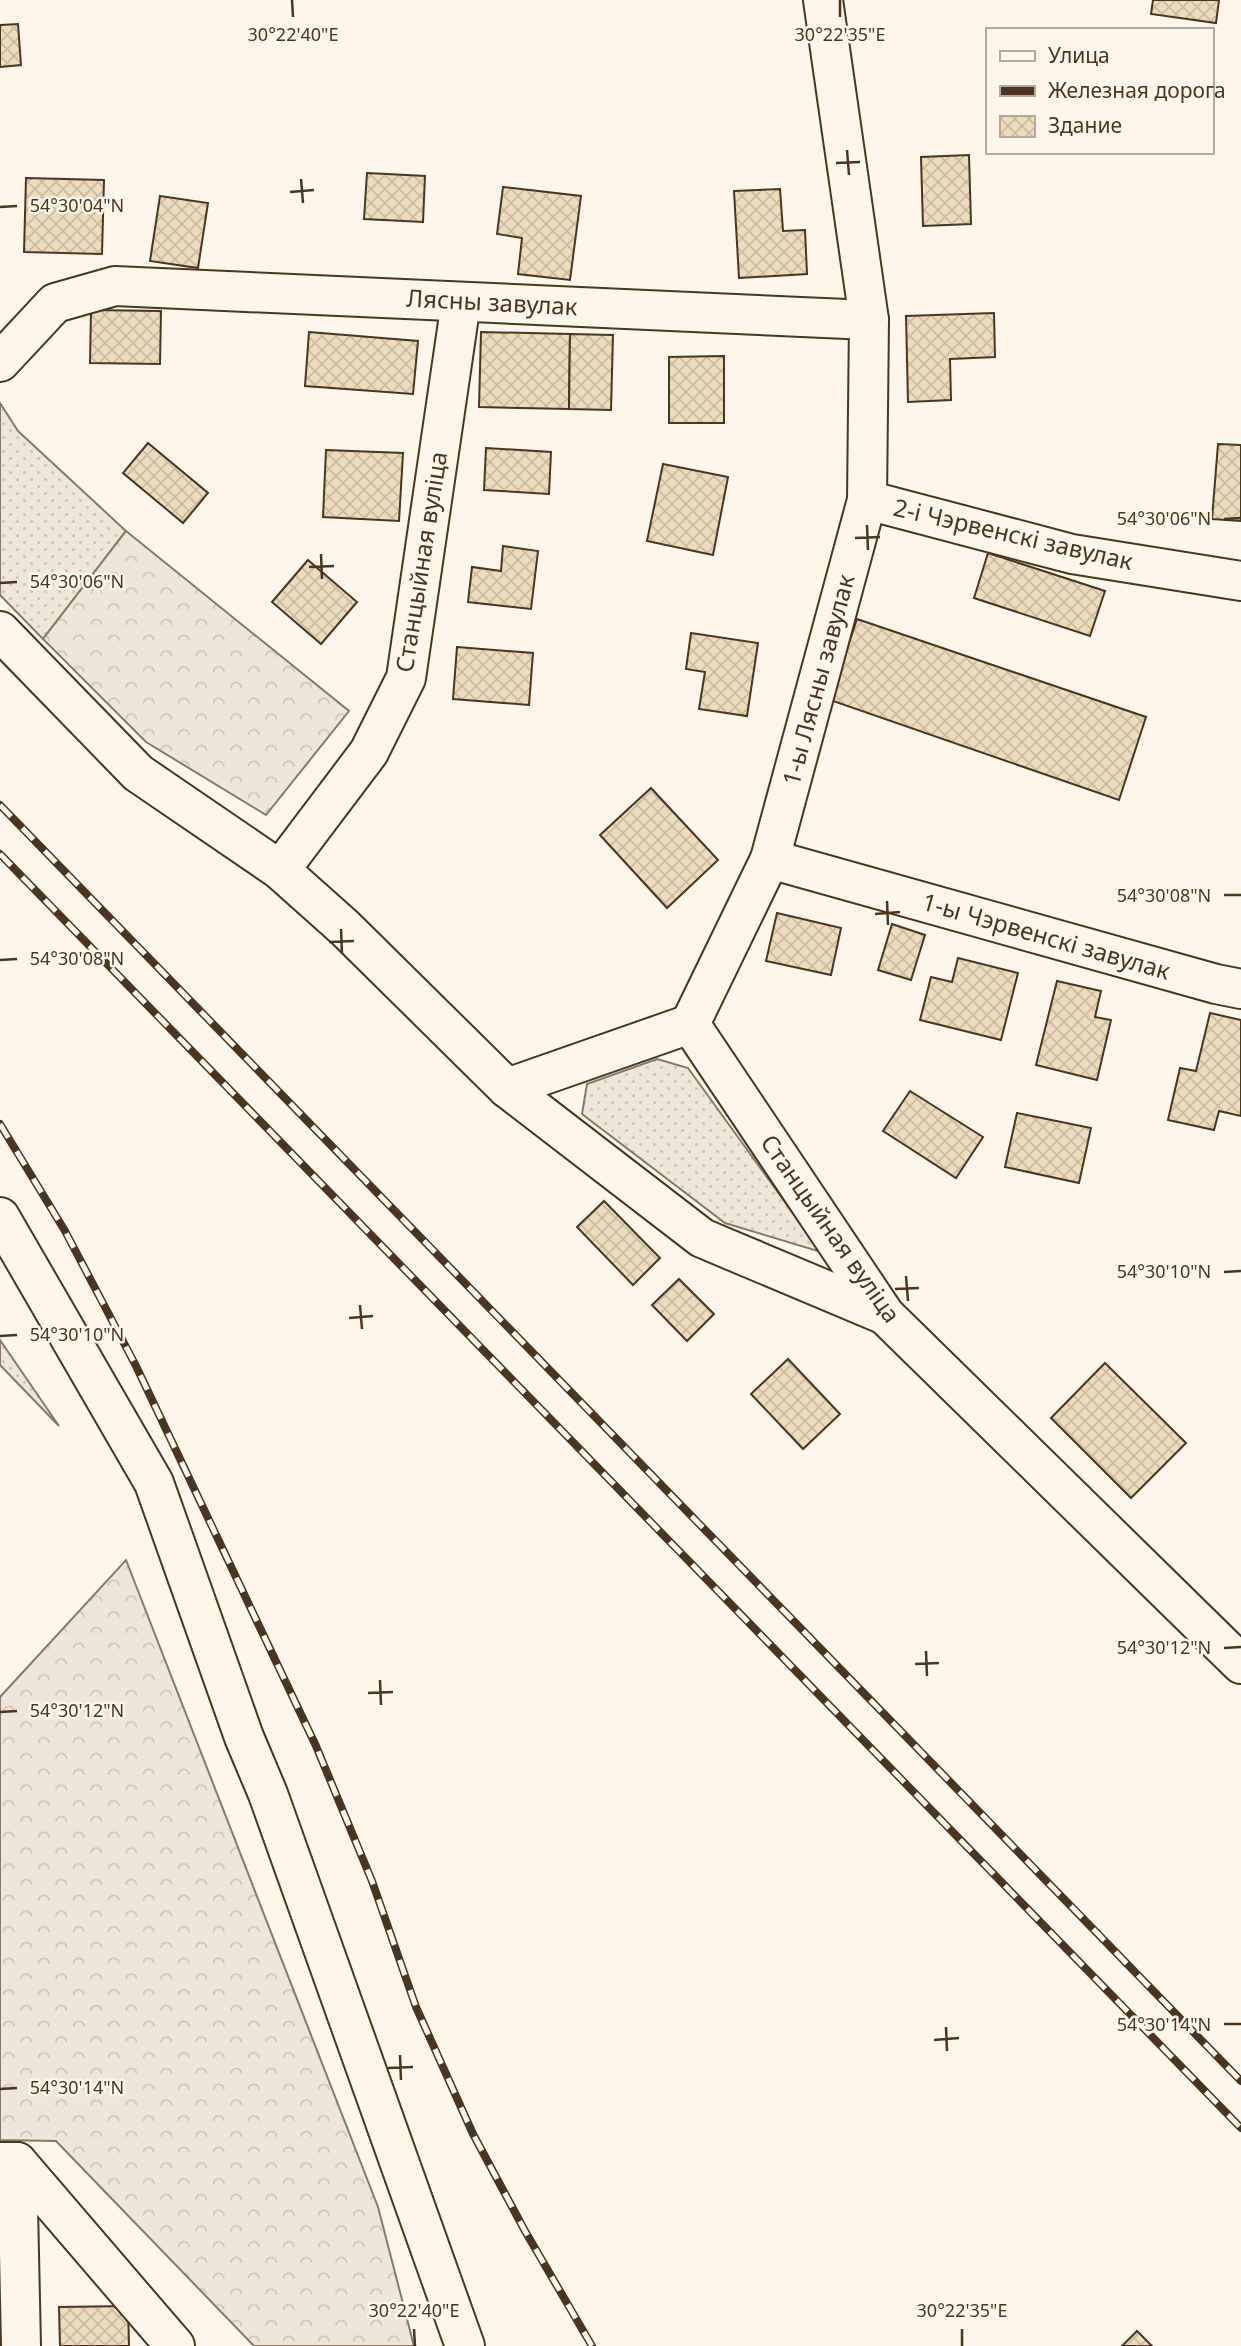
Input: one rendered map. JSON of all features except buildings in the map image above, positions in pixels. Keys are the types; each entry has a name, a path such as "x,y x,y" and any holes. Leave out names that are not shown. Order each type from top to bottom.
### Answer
{"street":[{"name":"1-ы Лясны завулак","path":"770,859 867,500 869,320 822,0"},
{"name":"Лясны завулак","path":"0,362 55,303 115,286 869,320"},
{"name":"Станцыйная вуліца","path":"280,870 369,752 406,678 461,302"},
{"name":"2-і Чэрвенскі завулак","path":"867,500 1072,554 1241,581"},
{"path":"0,631 138,773 280,870 345,928 507,1088 702,1238 885,1315"},
{"path":"507,1088 690,1024 770,859"},
{"name":"1-ы Чэрвенскі завулак","path":"770,859 1241,989"},
{"name":"Станцыйная вуліца","path":"690,1024 885,1315 1241,1664"},
{"path":"0,1217 154,1483 465,2346"},
{"path":"9,2162 21,2346"},
{"path":"9,2162 175,2346"}],"green space":[{"path":"0,403 18,431 126,531 43,639 0,595"},
{"path":"126,531 349,711 266,815 146,742 43,639"},
{"path":"657,1059 688,1068 821,1252 725,1223 582,1114 587,1084"},
{"path":"0,1340 59,1426 0,1365"},
{"path":"126,1560 378,2207 414,2346 254,2346 56,2141 0,2140 0,1697"}],"railway":[{"path":"0,805 1241,2081"},
{"path":"0,854 1241,2128"},
{"path":"0,1124 65,1231 136,1366 316,1746 372,1881 416,2007 473,2134 525,2231 592,2346"}]}
